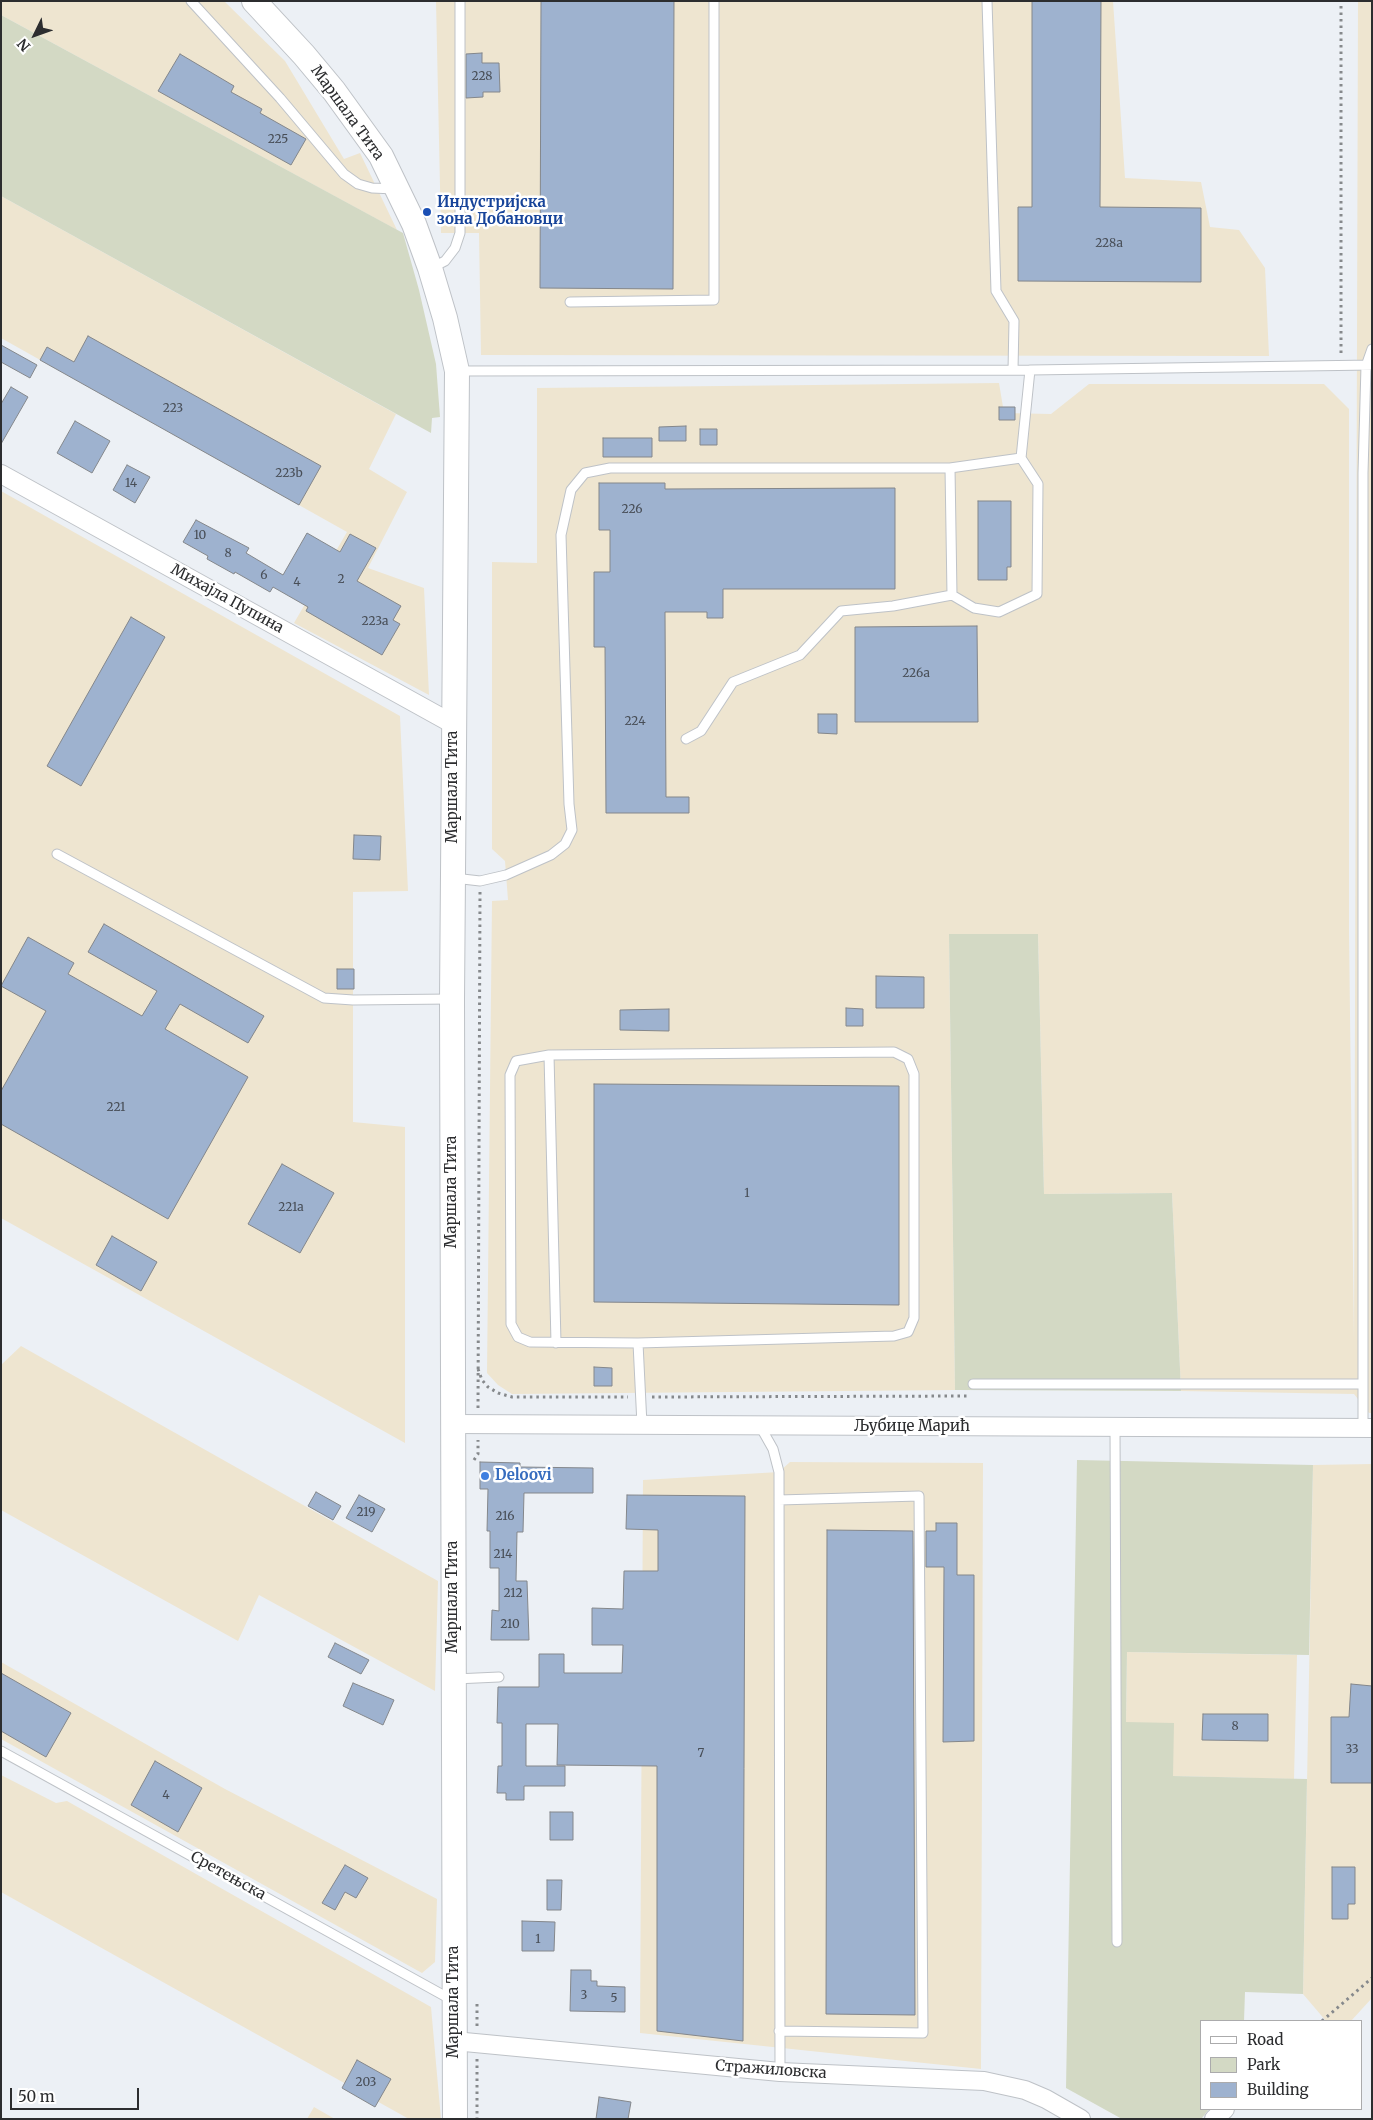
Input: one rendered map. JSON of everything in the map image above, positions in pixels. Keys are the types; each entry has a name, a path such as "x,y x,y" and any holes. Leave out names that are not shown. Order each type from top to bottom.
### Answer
{"main road":[{"name":"Маршала Тита","path":"254,1 334,91 381,156 398,189 430,268 445,318 457,371 452,1000 454,2001 466,2042 455,2119"}],"street":[{"name":"Михајла Пупина","path":"1,474 454,724"},
{"name":"Љубице Марић","path":"453,1424 1367,1428"},
{"name":"Стражиловска","path":"466,2042 780,2072 991,2082 1025,2090 1046,2099 1081,2119"},
{"path":"1214,2119 1224,2110"}],"lane":[{"path":"191,1 280,98 344,174 358,184 372,188 398,189"},
{"path":"430,268 445,261 455,248 460,233 460,1"},
{"path":"570,302 714,300 714,1"},
{"path":"987,1 996,291 1014,321 1013,370"},
{"path":"1367,1428 1362,1384 1367,1157 1362,921 1367,472 1369,366 1372,348"},
{"path":"457,371 1030,370 1369,366"},
{"path":"686,739 701,731 733,682 800,655 841,611 893,606 952,595 974,608 999,612 1037,594 1038,484 1021,458 1030,370"},
{"path":"453,878 480,881 506,876 551,855 565,844 572,830 569,804 562,535 571,490 585,473 610,468 950,468 1021,458"},
{"path":"950,468 952,595"},
{"path":"57,854 324,998 353,1000 452,1000"},
{"path":"1362,921 1372,919"},
{"path":"894,1052 908,1059 914,1074 914,1318 908,1332 894,1336 638,1342 530,1342 518,1337 511,1324 510,1075 516,1061 550,1055 894,1052"},
{"path":"550,1055 556,1343"},
{"path":"638,1342 642,1425"},
{"path":"973,1384 1362,1384"},
{"path":"760,1426 773,1449 779,1472 780,2072"},
{"path":"1115,1427 1117,1942"},
{"path":"779,1500 919,1496 923,2032 779,2031"},
{"path":"453,1679 499,1678"},
{"name":"Сретењска","path":"1,1751 454,2001"}],"path":[{"path":"1341,1 1341,366"},
{"path":"473,1461 478,1454 480,881"},
{"path":"477,1367 482,1380 488,1386 498,1393 512,1398 970,1396"},
{"path":"1323,2020 1372,1978"},
{"path":"477,1994 466,2042 477,2119"}],"shaded area":[{"path":"1,1 224,1 285,61 344,159 360,153 397,230 1,15"},
{"path":"436,1 1113,1 1125,178 1201,182 1210,227 1239,230 1265,268 1269,356 481,355 479,233 441,233"},
{"path":"1358,1 1372,1 1372,1413 1369,1413 1354,1394 1181,1391 1172,1193 1044,1194 1038,934 949,935 955,1390 512,1394 498,1385 487,1373 492,901 508,900 505,861 492,849 492,562 537,563 537,388 999,383 1004,413 1051,414 1089,384 1324,384 1349,409 1349,933 1354,1339"},
{"path":"1,196 396,414 369,469 407,492 368,568 424,588 429,695 294,623 347,532 1,338"},
{"path":"1,491 400,716 408,891 353,892 353,1122 405,1127 405,1443 1,1218"},
{"path":"21,1346 438,1581 435,1691 259,1595 238,1641 1,1510 1,1365"},
{"path":"790,1462 983,1463 981,2069 640,2033 643,1480 779,1472"},
{"path":"1372,1464 1372,1998 1352,2020 1325,2020 1303,1994 1313,1465"},
{"path":"1127,1652 1297,1655 1294,1779 1173,1776 1126,1722"},
{"path":"1,1662 225,1789 437,1899 435,1962 422,1973 1,1739"},
{"path":"1,1775 56,1803 67,1801 431,2007 441,2119 409,2119 1,1892"},
{"path":"314,2107 335,2119 307,2119"}],"green space":[{"path":"1,15 403,233 419,290 436,364 440,417 432,418 431,433 1,196"},
{"path":"949,934 1038,934 1044,1194 1172,1193 1181,1391 955,1390"},
{"path":"1077,1460 1313,1465 1309,1655 1127,1652 1126,1722 1174,1723 1173,1776 1307,1779 1303,1994 1245,1992 1244,2020 1200,2020 1200,2110 1208,2110 1202,2118 1122,2119 1066,2088"}],"building":[{"path":"541,1 674,1 673,289 540,288"},
{"path":"1032,1 1101,1 1100,207 1201,208 1201,282 1018,281 1018,207 1032,207"},
{"path":"482,53 482,63 499,63 500,92 483,92 483,97 466,98 466,54"},
{"path":"180,54 234,86 231,92 262,109 260,113 306,139 291,165 158,91"},
{"path":"88,336 321,466 299,505 40,360 47,347 74,362"},
{"path":"1,345 37,365 30,378 1,362"},
{"path":"11,387 28,397 1,444 1,404"},
{"path":"999,407 1015,407 1015,420 999,420"},
{"path":"75,421 110,441 92,473 57,453"},
{"path":"686,426 686,441 659,441 659,427"},
{"path":"700,429 717,429 717,445 700,445"},
{"path":"603,438 652,438 652,457 603,457"},
{"path":"127,465 150,477 135,503 113,490"},
{"path":"599,483 665,483 665,489 895,488 895,589 723,589 723,618 707,618 707,612 665,612 666,797 689,797 689,813 606,813 605,647 594,647 594,572 610,572 610,530 599,530"},
{"path":"978,501 1011,501 1011,567 1007,567 1007,580 978,580"},
{"path":"196,520 249,548 246,553 283,575 307,533 340,552 350,534 376,548 357,581 401,606 393,620 400,624 382,655 306,611 308,607 273,587 270,592 235,572 234,574 207,559 208,556 183,542"},
{"path":"131,617 165,637 81,786 47,766"},
{"path":"977,626 978,722 855,722 855,627"},
{"path":"818,714 837,714 837,734 818,733"},
{"path":"354,835 381,836 380,860 353,859"},
{"path":"104,924 264,1016 248,1043 180,1004 165,1029 248,1077 168,1219 1,1124 1,1091 46,1011 1,986 28,937 74,963 68,974 142,1016 157,991 88,952"},
{"path":"337,969 354,969 354,989 337,989"},
{"path":"876,976 924,977 924,1008 876,1008"},
{"path":"846,1008 863,1009 863,1026 846,1026"},
{"path":"669,1009 669,1031 620,1030 620,1010"},
{"path":"594,1084 899,1086 899,1305 594,1302"},
{"path":"282,1164 334,1193 300,1253 248,1224"},
{"path":"112,1236 157,1262 141,1291 96,1265"},
{"path":"594,1367 612,1368 612,1386 594,1386"},
{"path":"480,1462 520,1463 520,1467 593,1468 593,1493 524,1493 523,1532 517,1532 516,1581 527,1581 529,1640 491,1640 492,1610 499,1611 499,1568 490,1568 490,1531 487,1531 488,1489 480,1489"},
{"path":"316,1492 341,1506 333,1520 308,1506"},
{"path":"359,1495 385,1509 372,1532 346,1518"},
{"path":"627,1495 745,1496 743,2041 657,2031 657,1766 557,1765 558,1724 526,1724 526,1766 565,1766 565,1786 524,1786 524,1800 506,1800 506,1793 497,1793 498,1766 502,1766 502,1723 497,1723 498,1687 539,1687 539,1654 564,1654 564,1673 622,1673 623,1645 592,1645 592,1608 623,1609 624,1571 658,1571 658,1530 626,1529"},
{"path":"936,1523 957,1523 957,1575 974,1575 974,1741 943,1742 944,1567 926,1567 926,1531 936,1531"},
{"path":"827,1530 913,1531 915,2015 826,2014"},
{"path":"335,1643 369,1660 361,1674 328,1657"},
{"path":"1,1673 71,1713 46,1757 1,1731"},
{"path":"353,1683 394,1700 383,1725 343,1706"},
{"path":"1351,1684 1372,1686 1372,1783 1331,1783 1331,1717 1349,1717"},
{"path":"1203,1714 1268,1714 1268,1741 1202,1740"},
{"path":"155,1761 202,1788 178,1832 131,1805"},
{"path":"550,1812 573,1812 573,1840 550,1840"},
{"path":"345,1865 368,1878 356,1898 345,1892 335,1910 322,1903"},
{"path":"1332,1867 1355,1867 1355,1904 1348,1904 1348,1919 1332,1919"},
{"path":"547,1880 562,1880 561,1910 547,1910"},
{"path":"522,1921 555,1922 554,1951 522,1951"},
{"path":"571,1970 591,1970 591,1981 597,1981 597,1986 625,1987 625,2012 570,2011"},
{"path":"357,2060 391,2079 375,2107 342,2088"},
{"path":"599,2097 631,2102 628,2119 596,2119"}],"place":[{"name":"Индустријска зона Добановци","path":"427,212"},
{"name":"Deloovi","path":"485,1476"}]}
